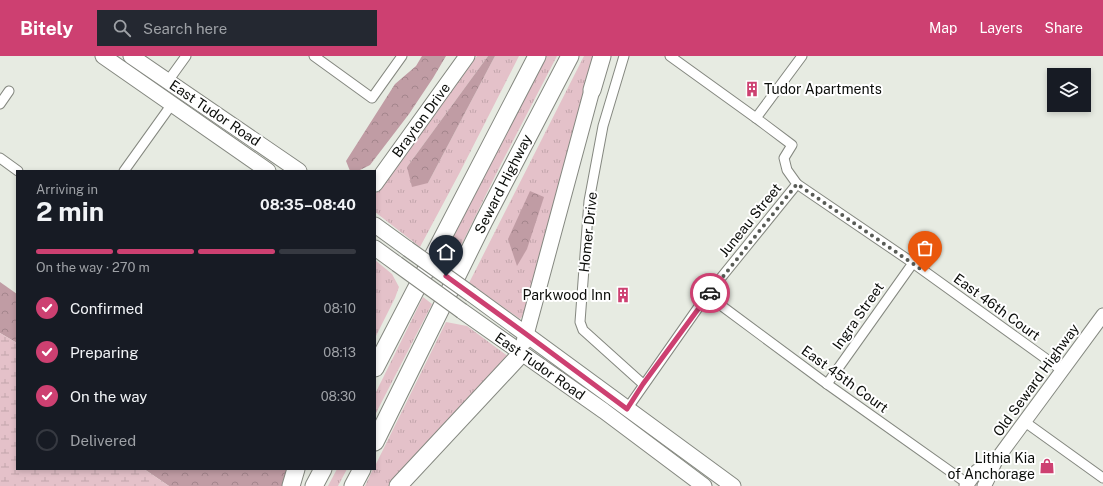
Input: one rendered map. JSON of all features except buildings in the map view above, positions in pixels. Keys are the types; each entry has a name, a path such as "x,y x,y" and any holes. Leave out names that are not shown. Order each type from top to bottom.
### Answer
{"highway":[{"name":"Seward Highway","path":"376,366 537,56"},
{"name":"Seward Highway","path":"376,440 484,221 570,56"},
{"path":"592,90 602,56"},
{"path":"398,486 521,354"},
{"path":"291,486 296,470"},
{"path":"314,486 322,470"},
{"path":"354,486 362,470"}],"main road":[{"name":"East Tudor Road","path":"103,56 267,170"},
{"name":"East Tudor Road","path":"131,56 298,170"},
{"name":"Brayton Drive","path":"376,183 467,56"},
{"name":"Homer Drive","path":"521,354 592,90 608,56"},
{"name":"East Tudor Road","path":"376,226 472,294 733,486"},
{"name":"East Tudor Road","path":"376,249 521,354 604,411 704,486"},
{"name":"Old Seward Highway","path":"984,486 989,480 994,464 1103,315"},
{"name":"Old Seward Highway","path":"967,485 977,471 994,464"}],"street":[{"path":"168,82 186,56"},
{"path":"314,56 372,98 402,56"},
{"name":"Homer Drive","path":"624,56 603,126 590,201 580,322 582,330 643,384"},
{"path":"670,56 756,118 802,56"},
{"path":"0,104 9,91"},
{"path":"125,170 172,104"},
{"name":"Juneau Street","path":"627,409 643,384 707,295 797,184 787,170 784,158 792,145 756,118"},
{"path":"0,158 17,170"},
{"name":"East 46th Court","path":"797,184 913,263 1062,371"},
{"name":"Ingra Street","path":"827,384 913,263"},
{"name":"East 45th Court","path":"707,295 967,485"},
{"path":"1025,422 1103,478"}],"green space":[{"path":"422,56 446,56 409,114 370,165 360,170 350,170 346,161 395,84 416,66"},
{"path":"477,56 488,56 407,167 428,183 495,56 519,56 420,247 376,213 376,194"},
{"path":"488,56 495,56 428,183 412,187 407,167"},
{"path":"545,56 557,56 501,164 449,270 440,263"},
{"path":"584,56 598,56 544,238 525,313 520,319 469,283"},
{"path":"530,191 544,197 527,249 517,266 508,239"},
{"path":"376,261 392,274 399,287 376,336"},
{"path":"0,282 16,293 16,342 0,333"},
{"path":"423,297 432,304 376,413 376,392"},
{"path":"446,322 467,326 509,357 390,486 365,486 373,470 376,470 376,464"},
{"path":"0,333 16,342 16,470 145,470 169,486 0,486"},
{"path":"145,470 288,470 283,486 169,486"},
{"path":"336,470 346,470 338,486 328,486"}],"way so far":[{"path":"710,293 797,184 925,272"}],"place":[{"name":"Tudor Apartments","path":"752,89"},
{"name":"Parkwood Inn","path":"623,295"},
{"name":"Lithia Kia of Anchorage","path":"1047,466"}],"route":[{"path":"446,276 627,409 643,384 710,293"}]}
